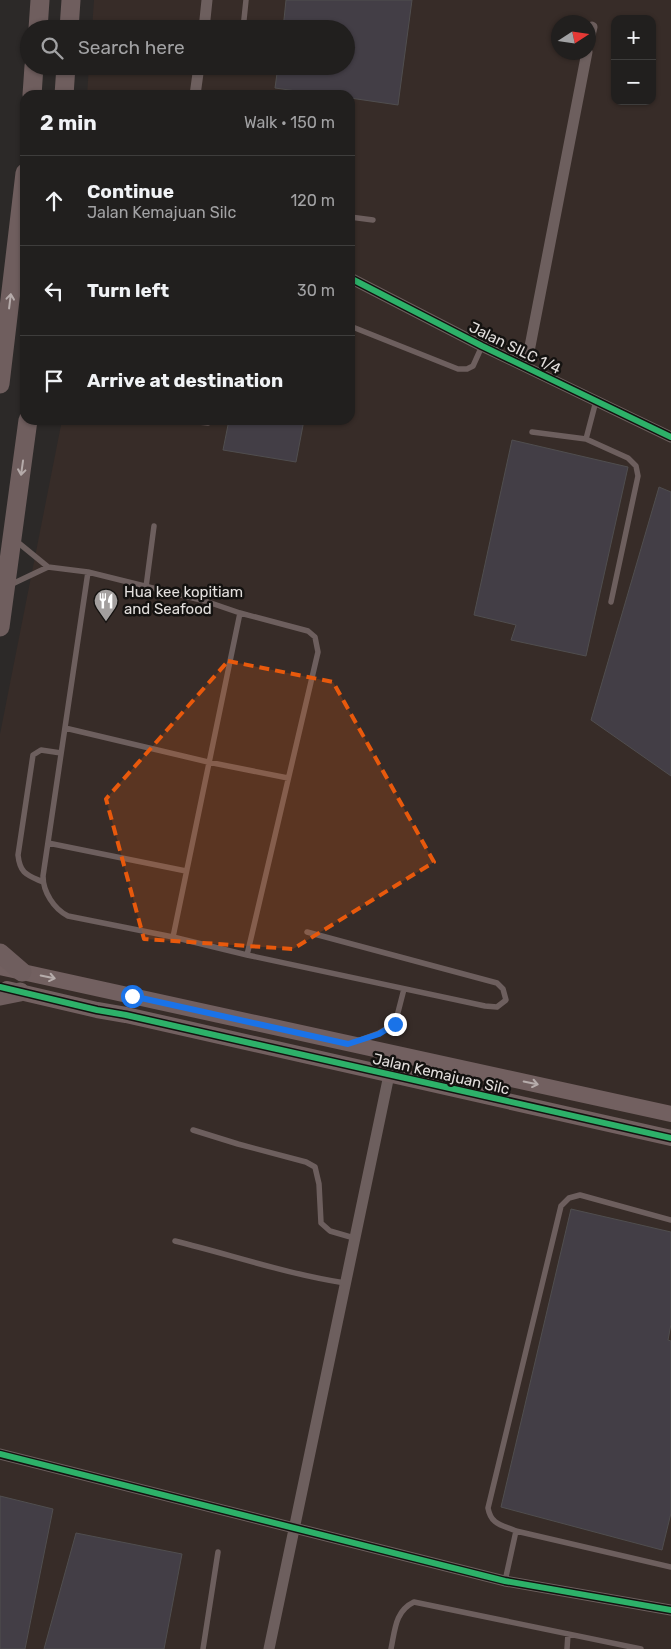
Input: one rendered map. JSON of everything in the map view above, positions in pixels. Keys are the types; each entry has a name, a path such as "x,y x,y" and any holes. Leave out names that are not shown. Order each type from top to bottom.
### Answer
{"main road":[{"path":"39,20 40,0"},
{"path":"70,20 71,0"},
{"path":"32,90 33,75"},
{"path":"64,90 65,75"},
{"path":"0,384 20,215"},
{"path":"0,627 27,425"},
{"path":"0,953 22,972"},
{"path":"0,996 20,992"}],"street":[{"path":"205,20 207,0"},
{"path":"526,367 585,60"},
{"path":"196,90 198,75"},
{"name":"Jalan SILC 1/4","path":"355,281 482,346 671,437"},
{"name":"Jalan Kemajuan Silc","path":"0,967 671,1114"},
{"name":"Jalan Kemajuan Silc","path":"0,987 671,1138"},
{"path":"97,1010 101,989"},
{"path":"151,1021 156,1001"},
{"path":"269,1649 389,1075 392,1053"},
{"path":"0,1454 505,1581 671,1610"}],"lane":[{"path":"244,20 246,0"},
{"path":"355,218 373,220"},
{"path":"355,328 458,369 467,369 473,366 482,346"},
{"path":"586,440 596,401"},
{"path":"532,432 586,440 628,458 636,466 638,476 611,602"},
{"path":"146,587 154,526"},
{"path":"12,537 48,568"},
{"path":"5,587 48,568 88,572 205,601 240,613 308,631 315,637 318,652 247,955"},
{"path":"88,572 43,882 58,910 68,916 485,1006 497,1007 506,1000 503,989 497,983 307,932"},
{"path":"172,937 240,613"},
{"path":"65,728 208,762 288,778"},
{"path":"43,882 23,872 19,866 18,855 33,755 41,750 61,753"},
{"path":"48,843 186,871"},
{"path":"348,1044 379,1034 395,1024 404,989"},
{"path":"193,1130 306,1162 315,1167 321,1223 330,1231 354,1238"},
{"path":"671,1220 580,1195 569,1198 561,1206 488,1508 492,1522 516,1531 671,1567"},
{"path":"175,1241 216,1251 252,1263 345,1283"},
{"path":"505,1581 516,1531"},
{"path":"203,1649 218,1552"},
{"path":"391,1649 397,1617 406,1606 414,1602 641,1649"},
{"path":"566,1649 568,1634"}],"highlighted area":[{"path":"228,661 333,682 434,862 293,949 144,939 106,799"}],"shaded area":[{"path":"94,0 671,0 671,1649 0,1649 0,734 61,425 355,425 355,90 87,90 88,75 355,75 355,20 93,20"}],"building":[{"path":"286,0 412,0 398,105 355,99 355,90 289,90 275,88 277,75 355,75 355,20 284,20"},
{"path":"228,425 303,425 296,462 223,450"},
{"path":"512,440 628,467 586,656 511,640 516,625 474,615"},
{"path":"659,487 671,492 671,776 591,720"},
{"path":"571,1209 671,1232 671,1324 668,1340 671,1341 671,1513 662,1550 501,1507"},
{"path":"0,1496 53,1509 25,1649 0,1649"},
{"path":"76,1533 182,1554 164,1649 44,1649"}],"cycle path":[{"path":"355,281 482,346 671,437"},
{"path":"0,987 671,1138"},
{"path":"0,1454 505,1581 671,1610"}],"place":[{"name":"Hua kee kopitiam and Seafood","path":"106,622"}],"route":[{"path":"132,996 348,1044 379,1034 395,1024"}]}
